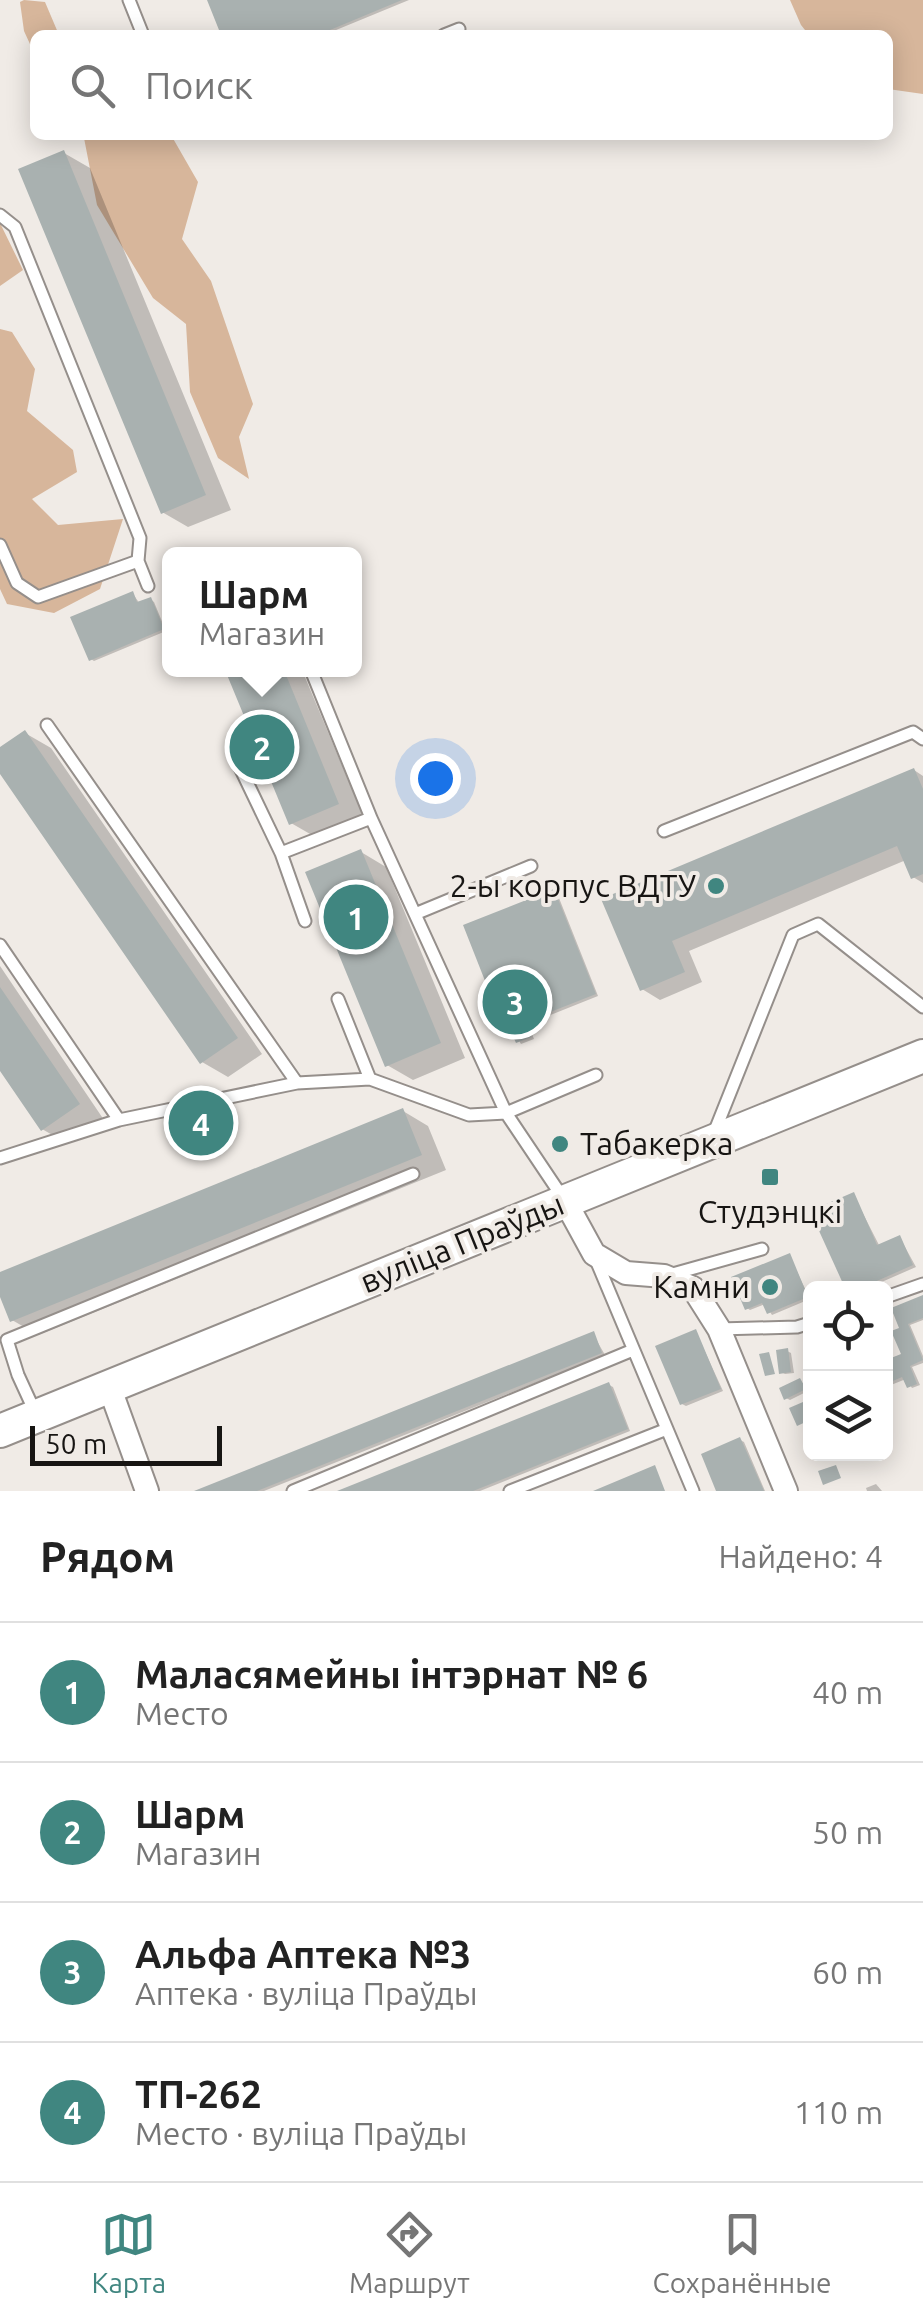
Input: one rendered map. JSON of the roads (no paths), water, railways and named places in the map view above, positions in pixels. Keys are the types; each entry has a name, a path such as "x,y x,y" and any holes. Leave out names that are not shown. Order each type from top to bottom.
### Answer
{"main road":[{"name":"вуліца Праўды","path":"0,1430 923,1056"}],"street":[{"path":"565,1201 594,1254 626,1273 664,1276 694,1288 719,1329 786,1491"},
{"path":"109,1386 147,1491"}],"lane":[{"path":"129,0 141,30"},
{"path":"0,215 15,227 133,519 140,538 138,561 148,586"},
{"path":"0,545 17,584 38,596 138,561"},
{"path":"314,677 371,818 506,1113 565,1201"},
{"path":"47,725 297,1083"},
{"path":"664,831 913,732 923,738"},
{"path":"234,754 280,853 305,922"},
{"path":"280,853 371,818"},
{"path":"415,914 530,866"},
{"path":"711,1142 793,935 818,924 923,1007"},
{"path":"0,946 119,1120"},
{"path":"338,999 370,1079"},
{"path":"0,1158 119,1120 297,1083 370,1079 469,1115 506,1113 596,1075"},
{"path":"36,1416 6,1340 413,1174"},
{"path":"664,1276 762,1249"},
{"path":"594,1254 693,1491"},
{"path":"893,1295 923,1284"},
{"path":"719,1329 803,1325"},
{"path":"293,1491 633,1350"},
{"path":"510,1491 667,1428"}],"place":[{"name":"Шарм","path":"262,747"},
{"name":"2-ы корпус ВДТУ","path":"716,886"},
{"name":"Маласямейны інтэрнат № 6","path":"356,917"},
{"name":"Альфа Аптека №3","path":"515,1002"},
{"name":"ТП-262","path":"201,1123"},
{"name":"Табакерка","path":"560,1144"},
{"name":"Студэнцкі","path":"770,1177"},
{"name":"Камни","path":"770,1287"}]}
